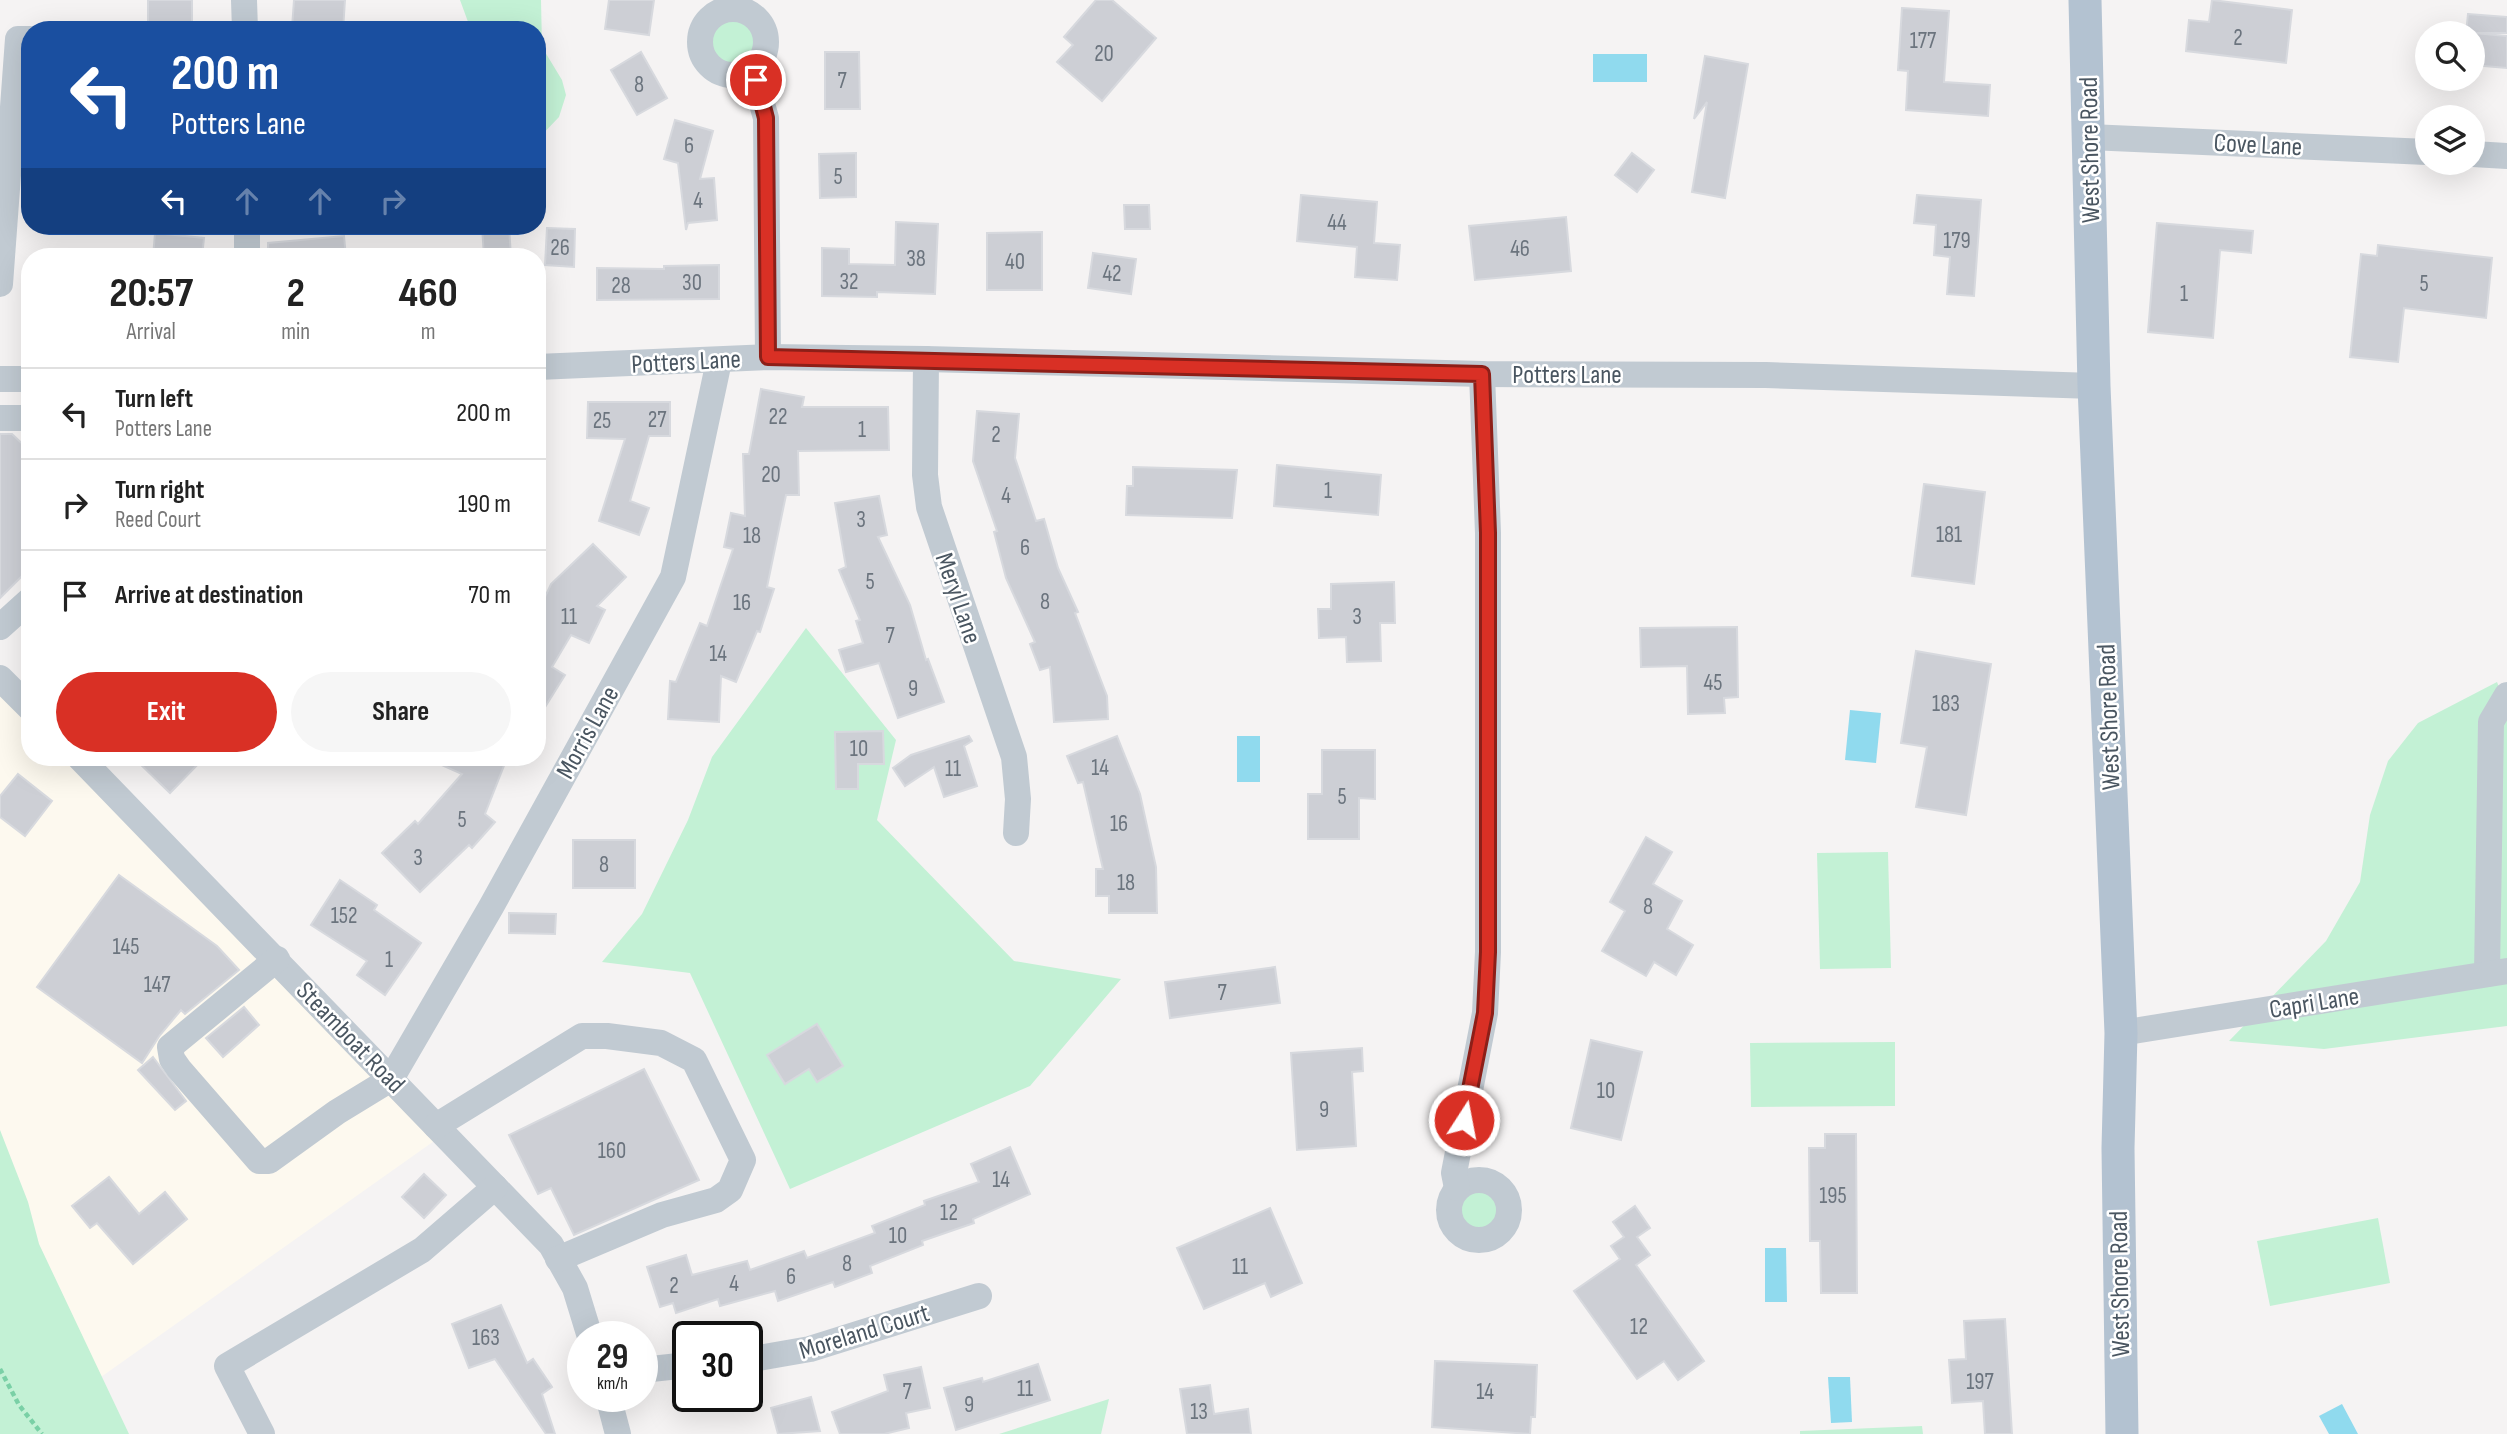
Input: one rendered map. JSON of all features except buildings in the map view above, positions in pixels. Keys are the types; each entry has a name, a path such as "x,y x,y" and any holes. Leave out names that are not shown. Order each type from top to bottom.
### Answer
{"main road":[{"name":"West Shore Road","path":"2085,0 2094,386 2121,1033 2118,1172 2122,1434"}],"street":[{"path":"244,0 245,21"},
{"path":"0,284 18,39 21,39"},
{"path":"752,69 766,118 768,357"},
{"name":"Cove Lane","path":"2089,137 2415,151"},
{"path":"2485,155 2507,156"},
{"name":"Potters Lane","path":"546,367 768,357 1482,374 1766,374 2094,386"},
{"name":"Meryl Lane","path":"926,359 925,475 929,507 1014,757 1018,799 1016,833"},
{"name":"Morris Lane","path":"391,1079 491,907 673,577 719,361"},
{"path":"1457,1188 1454,1173 1485,1013 1488,952 1488,533 1482,374"},
{"path":"0,379 21,379"},
{"path":"0,418 21,418"},
{"path":"0,627 21,613"},
{"path":"0,678 21,699"},
{"path":"2497,972 2491,722 2507,695"},
{"name":"Steamboat Road","path":"88,766 551,1245 575,1288 585,1321"},
{"path":"277,959 170,1047 172,1059 179,1069 259,1161 269,1161 391,1079"},
{"name":"Capri Lane","path":"2121,1033 2497,972"},
{"path":"436,1126 583,1036 661,1043 694,1060 743,1160 730,1190 716,1200 662,1215 558,1259"},
{"path":"262,1434 227,1366 422,1250 495,1187"},
{"name":"Moreland Court","path":"763,1357 810,1349 979,1296"},
{"path":"612,1412 618,1434"}],"path":[{"path":"0,1369 19,1405 42,1434"}],"shaded area":[{"path":"0,678 21,699 21,766 88,766 444,1134 101,1377 39,1244 28,1202 0,1130"}],"green space":[{"path":"460,0 541,0 541,21 468,21"},
{"path":"733,18 749,25 756,41 749,57 733,64 717,57 710,41 717,25"},
{"path":"546,54 562,80 566,95 559,117 546,131"},
{"path":"806,628 896,740 877,820 1014,961 1121,979 1030,1086 790,1189 690,973 602,962 642,914 688,820 712,757"},
{"path":"2497,682 2507,707 2507,1026 2324,1049 2229,1041 2326,941 2360,882 2370,815 2388,761 2418,723"},
{"path":"1888,852 1891,968 1820,969 1817,853"},
{"path":"1895,1042 1895,1106 1751,1107 1750,1043"},
{"path":"0,1130 28,1202 39,1244 129,1434 0,1434"},
{"path":"1478,1186 1494,1193 1501,1209 1494,1225 1478,1232 1462,1225 1455,1209 1462,1193"},
{"path":"2378,1218 2390,1283 2270,1306 2257,1241"},
{"path":"1109,1399 1101,1434 999,1434"},
{"path":"1922,1426 1923,1434 1800,1434 1800,1431"}],"water":[{"path":"1593,54 1647,54 1647,82 1593,82"},
{"path":"1850,710 1881,713 1876,763 1845,760"},
{"path":"1237,736 1260,736 1260,782 1237,782"},
{"path":"1765,1248 1786,1248 1787,1302 1765,1302"},
{"path":"1828,1377 1850,1377 1852,1422 1831,1423"},
{"path":"2342,1404 2358,1434 2329,1434 2319,1416"}],"route":[{"path":"756,80 766,118 768,357 948,359 1169,368 1482,374 1488,533 1488,952 1485,1013 1464,1120"}]}
